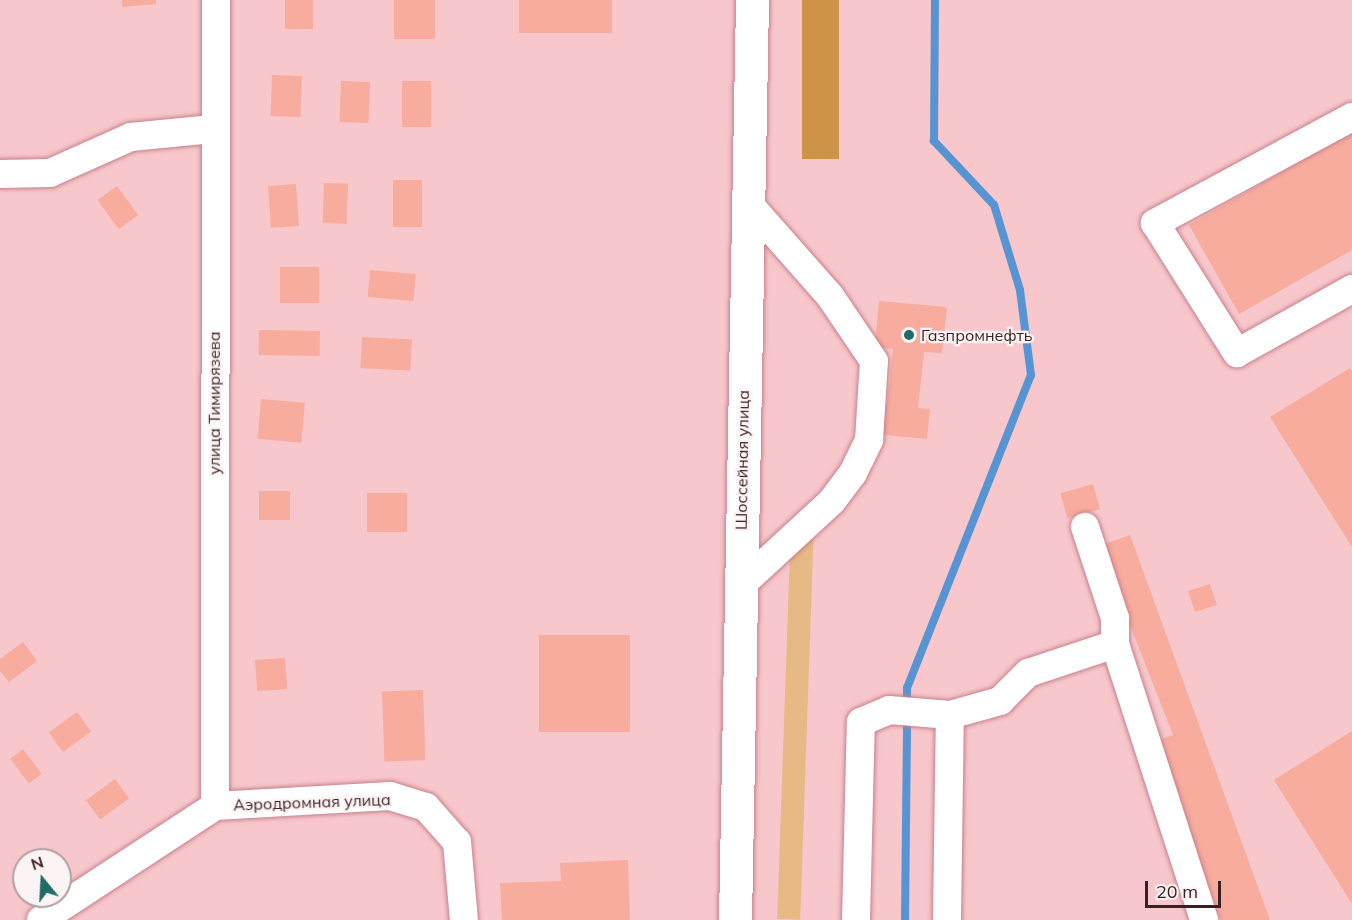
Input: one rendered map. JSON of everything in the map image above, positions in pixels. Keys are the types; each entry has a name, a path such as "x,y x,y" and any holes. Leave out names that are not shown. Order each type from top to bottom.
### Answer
{"main road":[{"name":"Шоссейная улица","path":"735,920 752,0"}],"street":[{"name":"улица Тимирязева","path":"215,806 213,129 216,0"},
{"path":"1352,117 1155,223 1237,353 1352,289"},
{"path":"0,174 50,173 132,137 213,129"},
{"path":"740,586 832,501 853,473 869,440 874,361 830,296 747,202"},
{"path":"1085,527 1115,618 1115,644 1204,920"},
{"path":"856,920 861,722 889,710 939,713 1000,701 1028,674 1115,644"},
{"path":"939,713 947,920"},
{"name":"Аэродромная улица","path":"215,806 390,796 426,807 457,842 464,920"},
{"path":"41,920 215,806"}],"shaded area":[{"path":"802,0 839,0 839,159 802,159"},
{"path":"791,522 814,523 800,920 777,919"}],"building":[{"path":"122,0 156,0 156,4 122,7"},
{"path":"285,0 313,0 313,29 285,29"},
{"path":"394,0 435,0 435,39 394,39"},
{"path":"519,0 612,0 612,33 519,33"},
{"path":"272,75 302,76 301,117 271,116"},
{"path":"341,81 370,82 369,123 340,122"},
{"path":"402,81 431,81 431,127 402,127"},
{"path":"1352,132 1352,250 1239,314 1189,225"},
{"path":"393,180 422,180 422,227 393,227"},
{"path":"324,183 348,184 347,224 323,223"},
{"path":"296,184 299,226 271,228 268,186"},
{"path":"117,186 138,215 119,229 98,200"},
{"path":"280,267 319,267 319,303 280,303"},
{"path":"370,270 416,274 413,301 368,297"},
{"path":"879,301 947,307 942,353 924,352 918,408 930,409 927,439 874,434 876,404 887,405 893,349 875,347"},
{"path":"259,330 320,331 320,356 259,355"},
{"path":"362,337 412,340 410,371 360,368"},
{"path":"1350,368 1352,371 1352,547 1270,417"},
{"path":"261,399 305,403 301,443 258,439"},
{"path":"1093,484 1100,509 1067,518 1060,493"},
{"path":"259,491 290,491 290,520 259,520"},
{"path":"367,493 407,493 407,532 367,532"},
{"path":"1130,535 1270,920 1221,920 1156,741 1173,735 1099,546"},
{"path":"1210,584 1217,605 1195,612 1188,591"},
{"path":"539,635 630,635 630,732 539,732"},
{"path":"23,642 37,661 9,682 0,671 0,659"},
{"path":"285,658 287,689 257,691 255,660"},
{"path":"423,690 425,760 384,761 382,691"},
{"path":"77,712 91,731 63,752 49,733"},
{"path":"1352,731 1352,904 1274,780"},
{"path":"23,749 42,774 29,783 10,759"},
{"path":"115,779 129,798 100,820 86,800"},
{"path":"628,860 630,920 502,920 500,883 561,881 560,863"}],"waterway":[{"path":"907,706 907,688 1031,375 1020,290 994,205 934,141 935,0"},
{"path":"905,920 907,718"}],"place":[{"name":"Газпромнефть","path":"909,335"}]}
